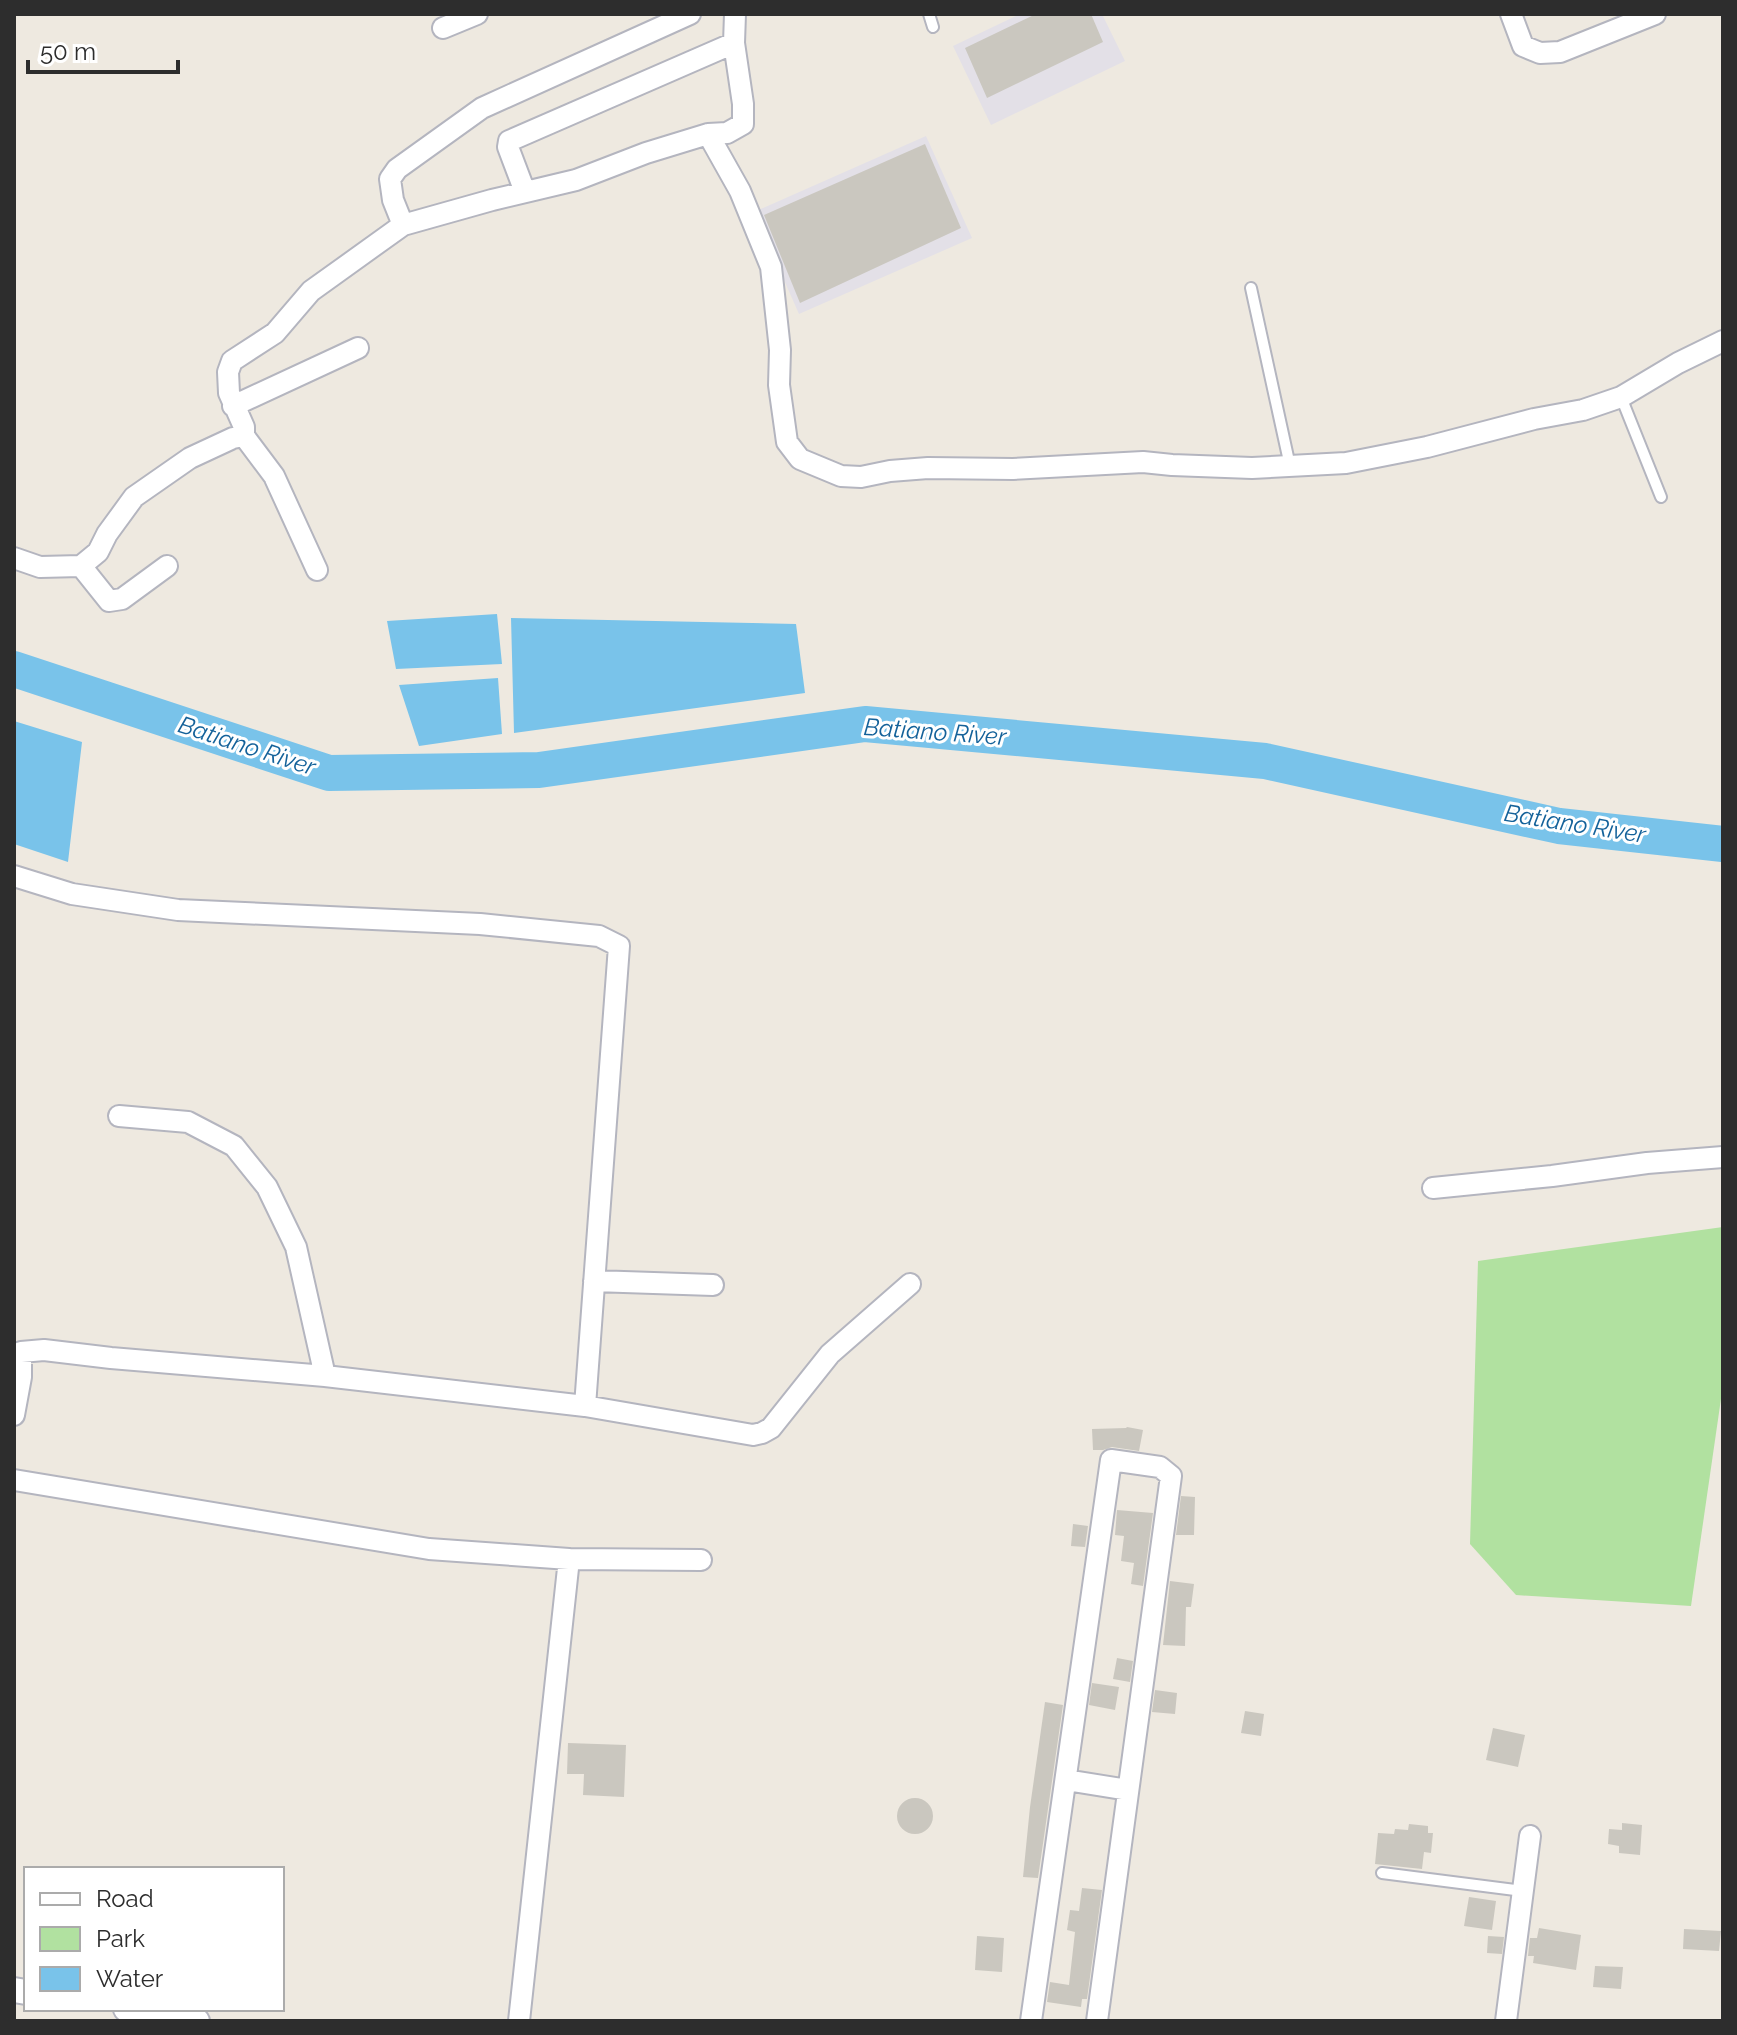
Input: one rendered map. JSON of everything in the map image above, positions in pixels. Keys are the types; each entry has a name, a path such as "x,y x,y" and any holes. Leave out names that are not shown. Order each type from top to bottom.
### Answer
{"street":[{"path":"443,28 477,14"},
{"path":"403,225 393,200 390,179 397,169 482,108 690,14"},
{"path":"317,570 274,476 244,436 244,427 229,393 228,372 232,361 275,333 311,291 403,225 576,180 646,153 708,134 727,133 743,124 734,43 735,14"},
{"path":"1511,14 1523,46 1540,53 1560,52 1655,14"},
{"path":"525,192 508,147 509,141 734,43"},
{"path":"708,134 740,191 771,267 780,350 779,385 787,442 800,459 841,476 861,477 928,468 1013,469 1143,462 1252,468 1346,463 1583,410 1621,397 1723,341"},
{"path":"233,406 358,348"},
{"path":"14,558 40,567 81,566 98,552 134,497 190,458 244,436"},
{"path":"81,566 109,601 122,599 167,566"},
{"path":"14,876 72,894 178,910 480,924 599,936 619,946 585,1406"},
{"path":"119,1116 188,1122 234,1146 267,1187 296,1247 325,1376"},
{"path":"1433,1188 1723,1157"},
{"path":"594,1281 713,1285"},
{"path":"14,1415 21,1377 21,1352 44,1350 325,1376 585,1406 753,1435 771,1428 830,1354 910,1284"},
{"path":"1031,2021 1111,1460 1160,1467 1171,1476 1097,2021"},
{"path":"14,1480 429,1549 569,1559 701,1560"},
{"path":"519,2021 569,1559"},
{"path":"1066,1780 1128,1790"},
{"path":"1506,2021 1530,1836"},
{"path":"138,2011 197,2021"}],"lane":[{"path":"929,14 933,27"},
{"path":"1251,288 1290,466"},
{"path":"1621,397 1661,497"},
{"path":"1382,1873 1523,1891"}],"shaded area":[{"path":"1020,14 1102,14 1125,61 991,125 953,46"},
{"path":"926,136 972,238 799,314 754,212"}],"green space":[{"path":"1723,1227 1723,1385 1691,1606 1516,1595 1470,1544 1478,1261"}],"water":[{"path":"497,614 502,664 396,669 387,621"},
{"path":"511,618 796,624 805,693 514,733"},
{"path":"498,678 502,734 419,746 399,685"},
{"path":"14,721 82,742 68,862 14,844"}],"building":[{"path":"1036,14 1091,14 1103,42 987,98 965,48"},
{"path":"925,144 961,228 800,303 764,215"},
{"path":"1127,1427 1143,1430 1139,1451 1112,1447 1093,1450 1092,1429"},
{"path":"1181,1496 1195,1497 1194,1535 1176,1535"},
{"path":"1117,1510 1153,1513 1143,1586 1131,1584 1134,1563 1121,1561 1124,1536 1115,1535"},
{"path":"1073,1524 1088,1526 1085,1547 1071,1546"},
{"path":"1170,1581 1194,1584 1191,1607 1186,1607 1185,1646 1163,1645"},
{"path":"1117,1658 1133,1661 1130,1682 1113,1679"},
{"path":"1092,1683 1119,1687 1115,1710 1089,1705"},
{"path":"1155,1690 1177,1693 1175,1714 1152,1712"},
{"path":"1045,1702 1063,1705 1038,1878 1023,1877 1030,1807"},
{"path":"1245,1711 1264,1714 1261,1736 1241,1733"},
{"path":"1493,1728 1525,1735 1518,1767 1486,1760"},
{"path":"568,1743 626,1745 624,1797 583,1795 584,1774 567,1774"},
{"path":"915,1798 928,1803 933,1816 928,1829 915,1834 902,1829 897,1816 902,1803"},
{"path":"1622,1823 1642,1825 1640,1855 1619,1853 1619,1846 1608,1844 1609,1829 1622,1830"},
{"path":"1409,1824 1428,1826 1428,1833 1433,1833 1431,1853 1424,1852 1422,1869 1375,1864 1378,1833 1394,1834 1395,1829 1408,1830"},
{"path":"1082,1888 1102,1890 1087,1999 1082,1999 1081,2007 1047,2002 1050,1982 1069,1985 1075,1932 1067,1930 1070,1910 1079,1911"},
{"path":"1469,1897 1496,1901 1492,1930 1464,1926"},
{"path":"1539,1928 1581,1935 1576,1970 1533,1963 1534,1956 1528,1956 1530,1938 1537,1938"},
{"path":"1684,1929 1721,1931 1719,1951 1683,1949"},
{"path":"977,1936 1004,1938 1002,1972 975,1970"},
{"path":"1488,1936 1504,1937 1502,1954 1487,1953"},
{"path":"1595,1966 1623,1967 1621,1989 1593,1987"}],"waterway":[{"name":"Batiano River","path":"14,669 329,773 539,770 865,724 1265,761 1559,826 1723,844"}]}
